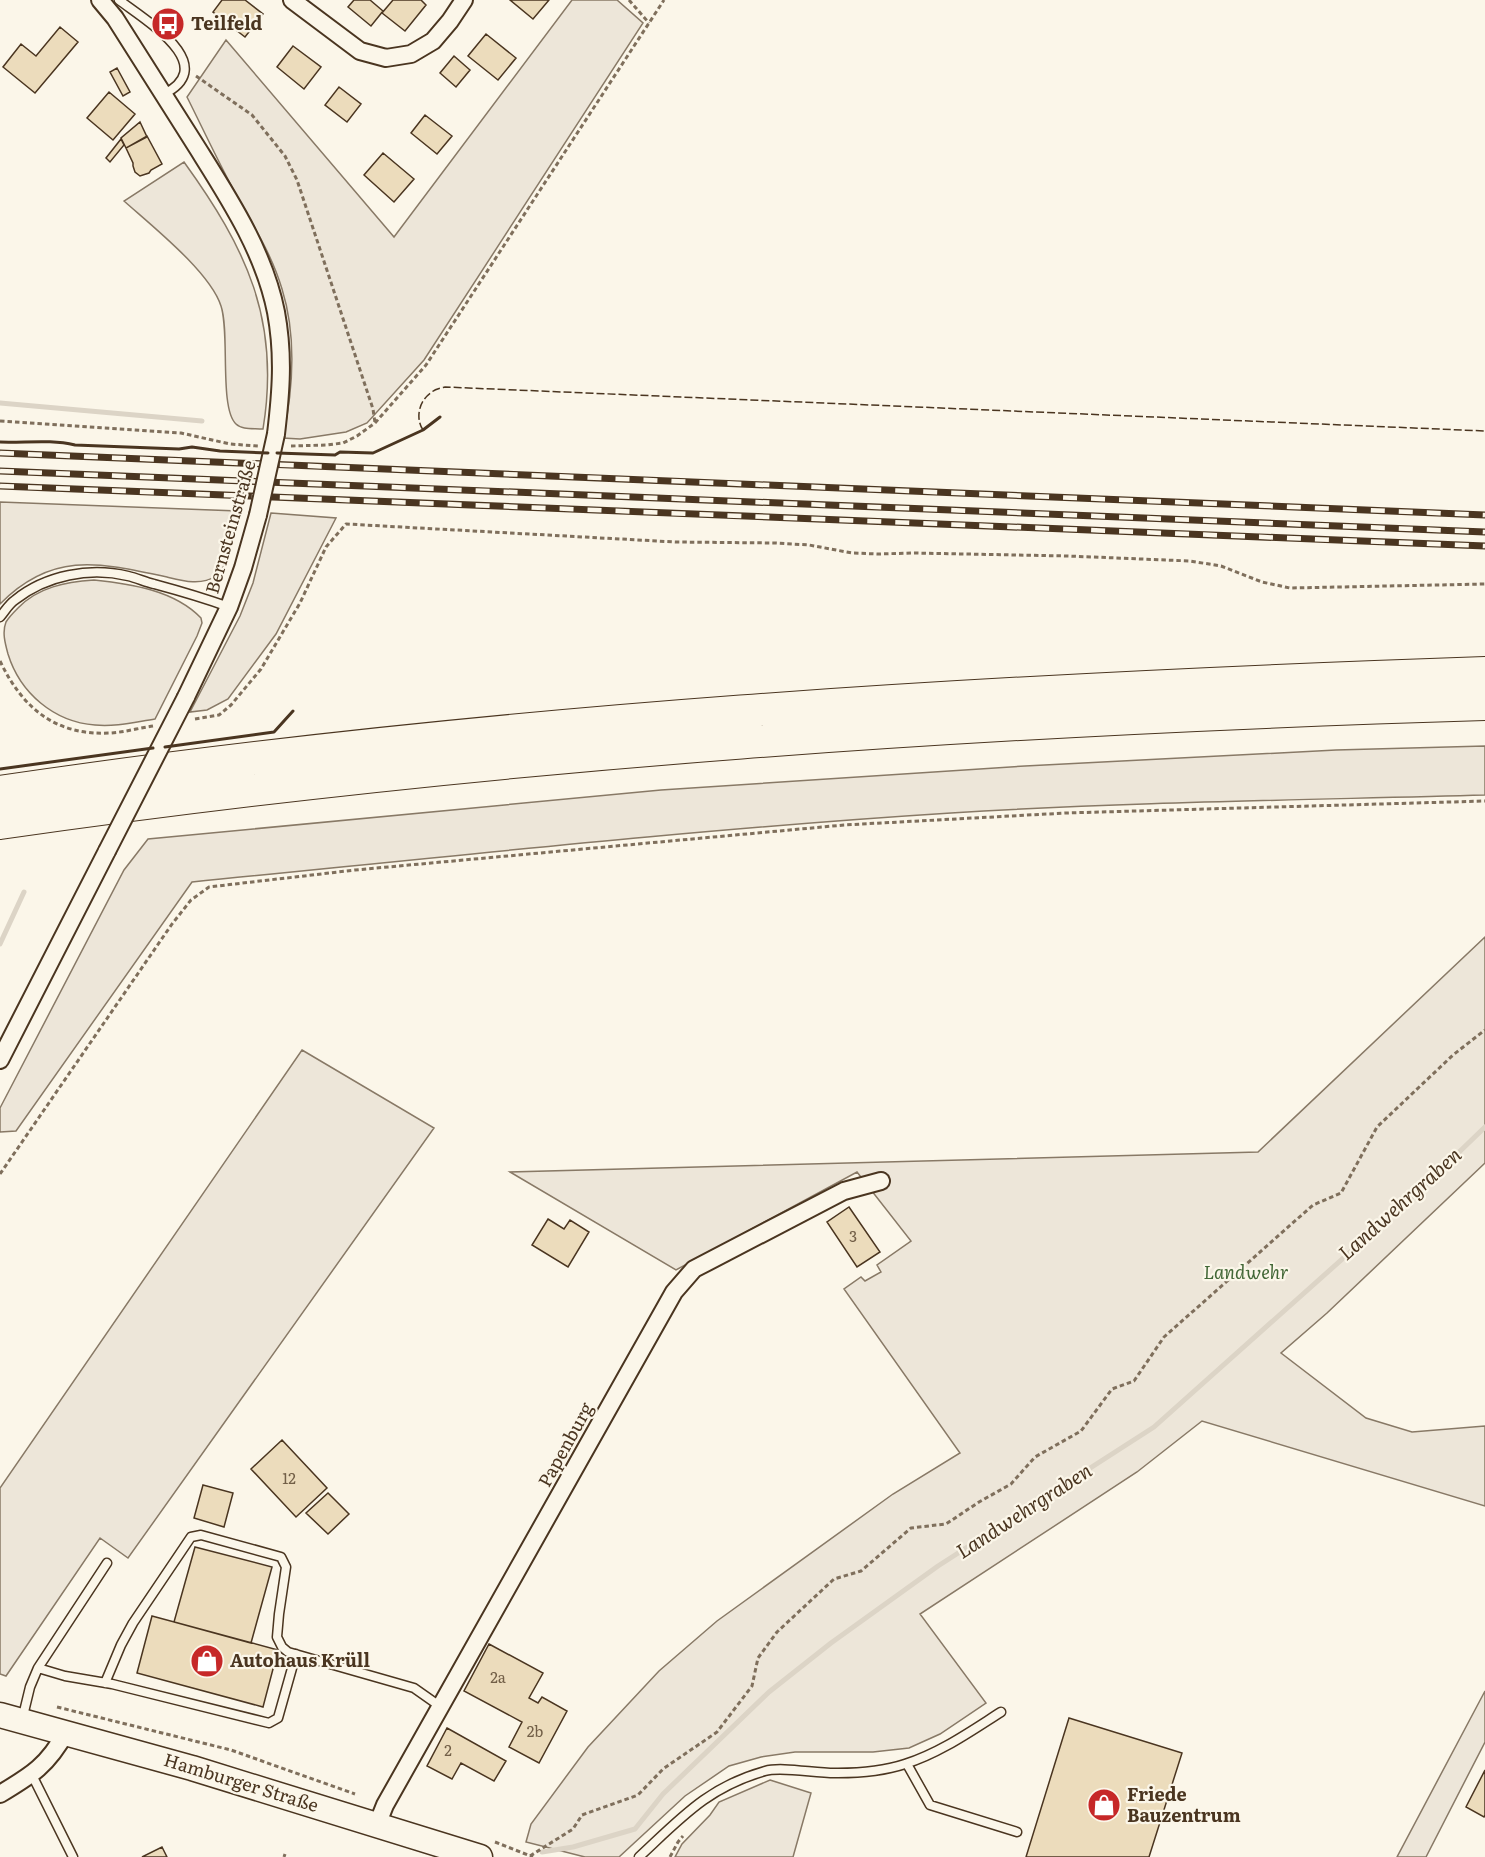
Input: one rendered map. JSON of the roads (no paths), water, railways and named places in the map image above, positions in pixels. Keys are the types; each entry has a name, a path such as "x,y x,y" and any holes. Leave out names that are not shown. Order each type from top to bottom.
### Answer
{"highway":[{"path":"0,792 254,758 659,718 1016,693 1334,678 1485,674"},
{"path":"0,823 99,808 379,775 658,748 1023,724 1335,708 1485,704"}],"main road":[{"name":"Hamburger Straße","path":"11,1718 192,1767 480,1857"}],"street":[{"name":"Bernsteinstraße","path":"0,1060 186,697 229,607 243,568 280,440 281,355 276,311 260,258 229,198 115,18 100,0"},
{"path":"292,0 360,51 386,58 411,54 433,41 464,0"},
{"name":"Papenburg","path":"377,1825 385,1805 674,1292 694,1269 844,1191 881,1181"},
{"path":"0,1794 32,1775 56,1749 66,1732"}],"lane":[{"path":"118,0 175,47 184,60 186,68 183,78 175,88 164,94"},
{"path":"0,617 13,601 31,589 70,574 96,572 127,576 229,607"},
{"path":"105,1683 133,1623 191,1537 201,1535 281,1557 286,1567 278,1637 282,1647 288,1652 414,1688 441,1707"},
{"path":"11,1718 30,1687 38,1668 107,1563"},
{"path":"38,1668 269,1723 278,1718 296,1654"},
{"path":"639,1857 695,1805 736,1781 768,1770 837,1773 887,1769 907,1764 955,1742 1001,1712"},
{"path":"907,1764 930,1805 1017,1832"},
{"path":"32,1775 73,1857"}],"waterway":[{"path":"0,403 202,421"},
{"path":"0,944 24,892"},
{"name":"Landwehrgraben","path":"542,1852 573,1847 635,1829 663,1794 769,1692 831,1643 938,1566 1154,1427 1423,1187 1485,1127"}],"railway":[{"path":"0,453 1485,515"},
{"path":"0,471 1485,532"},
{"path":"0,486 1485,546"}],"place":[{"name":"Teilfeld","path":"168,24"},
{"name":"Autohaus Krüll","path":"207,1661"},
{"name":"Friede Bauzentrum","path":"1104,1805"}],"park label":[{"name":"Landwehr","path":"1246,1273"}]}
